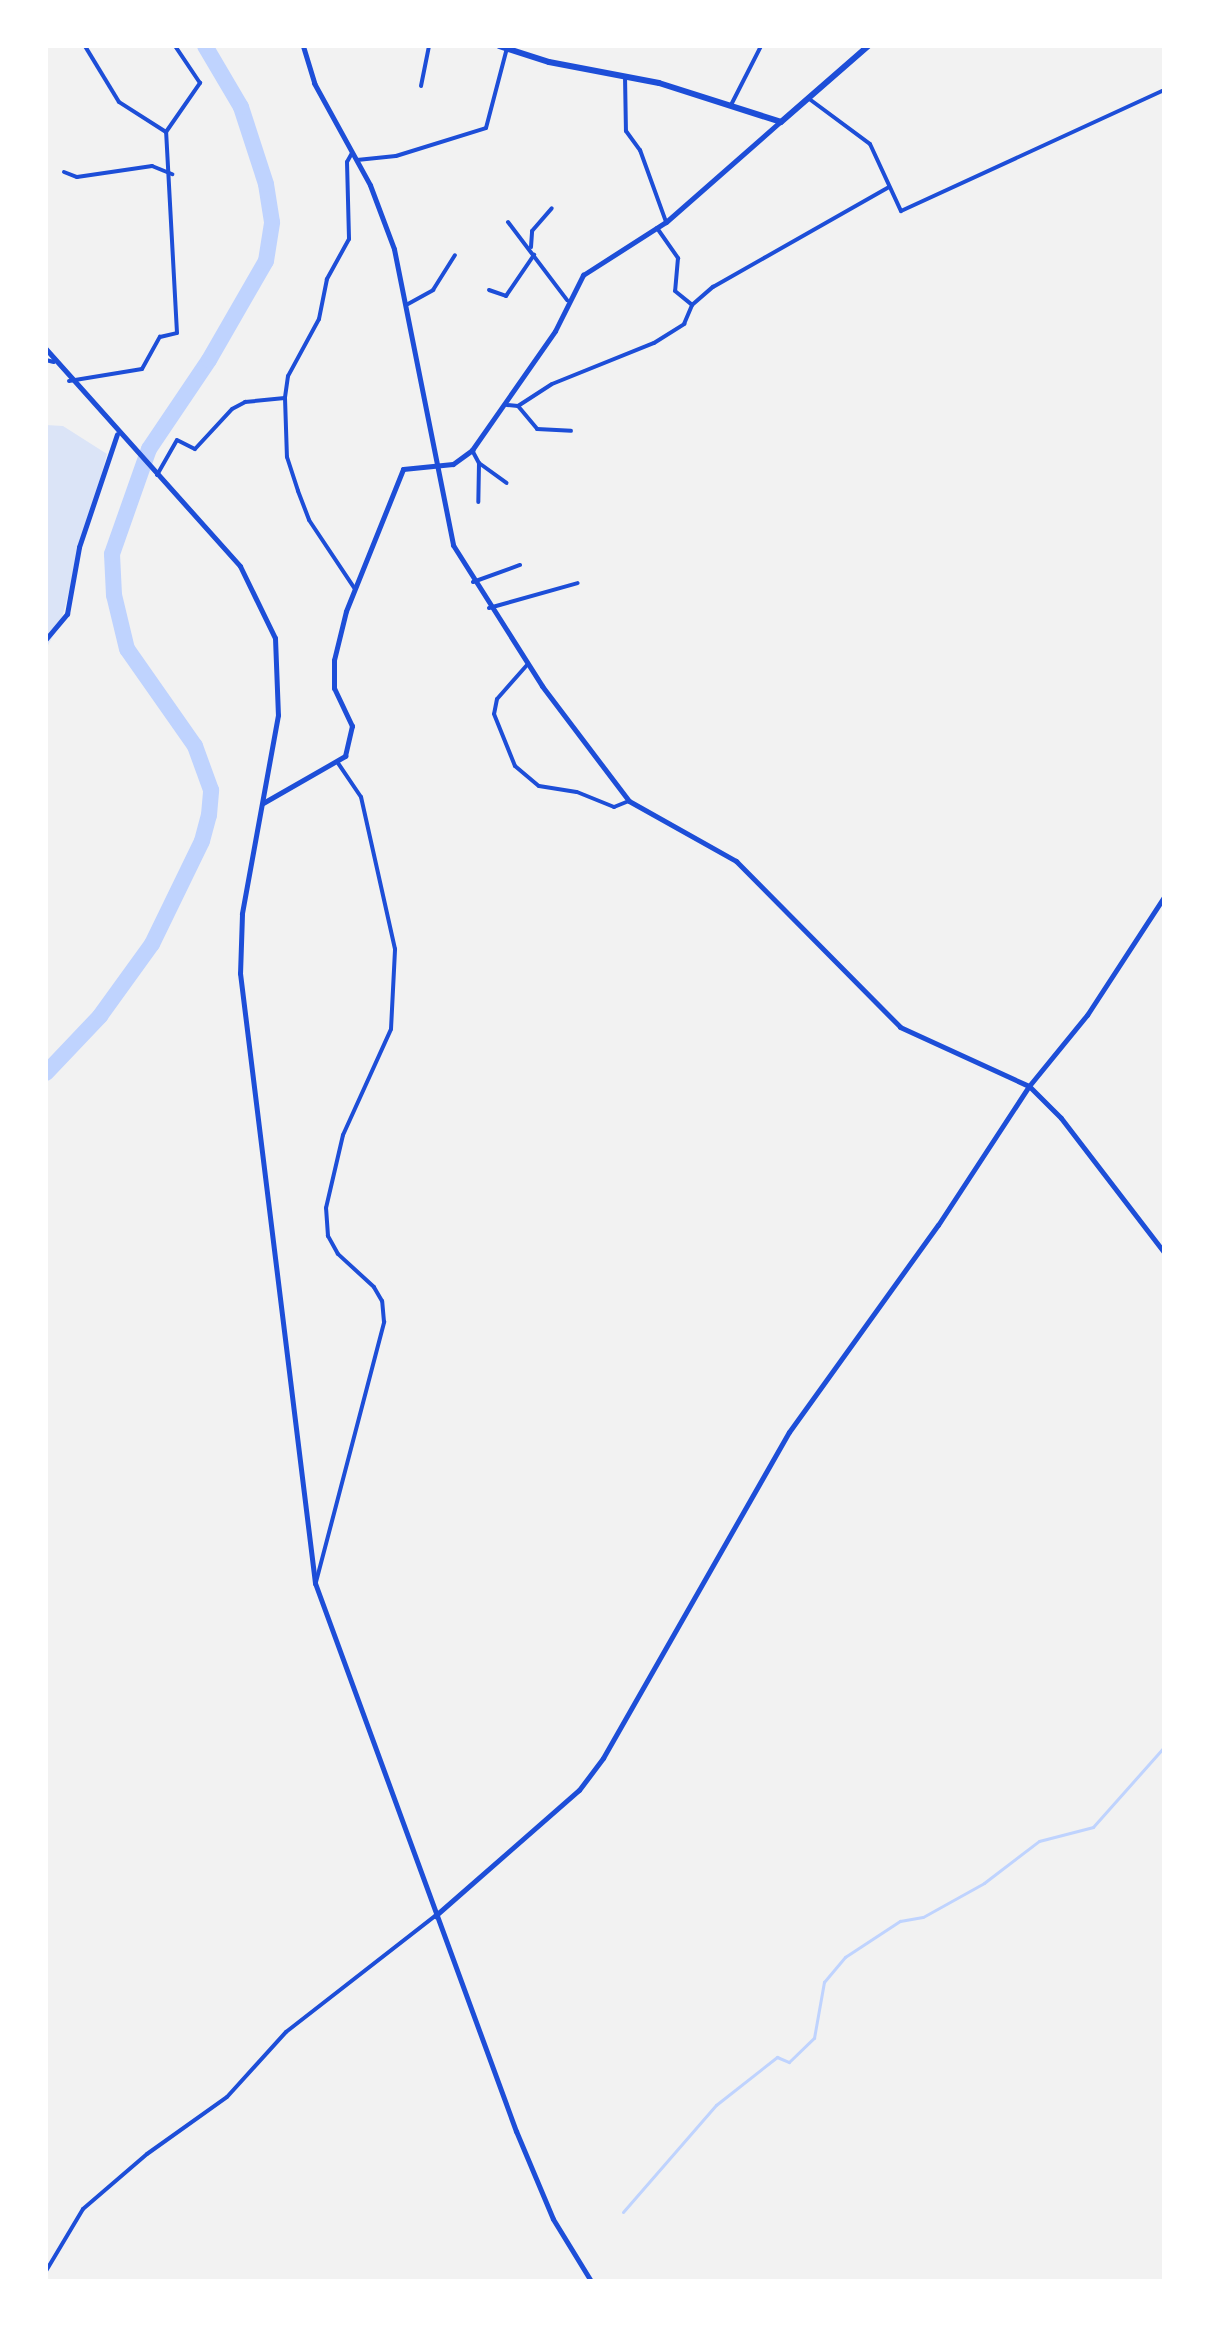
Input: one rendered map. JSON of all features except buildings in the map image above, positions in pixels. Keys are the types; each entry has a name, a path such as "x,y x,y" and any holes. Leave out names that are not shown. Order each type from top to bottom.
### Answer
{"main road":[{"path":"503,47 625,76 781,122 868,46"}],"street":[{"path":"85,46 119,102 166,132"},
{"path":"69,381 142,369 160,337 177,333 172,174 166,132 200,83 175,46"},
{"path":"303,46 314,83 356,160 394,249 408,304 449,533 473,582 527,665 629,801 736,861 900,1027 1029,1086 1061,1118 1164,1252"},
{"path":"421,86 429,46"},
{"path":"731,105 761,46"},
{"path":"356,160 396,156 486,128 503,47"},
{"path":"625,76 626,131 640,150 666,222"},
{"path":"808,98 870,144 901,211 1164,90"},
{"path":"262,803 338,763 350,744 352,726 332,676 355,589 398,476 411,465 453,464 472,450 507,405 555,331 567,300 583,275 666,222 781,122"},
{"path":"352,153 347,162 349,239 327,279 319,319 288,376 285,398 287,457 298,491 309,520 355,589"},
{"path":"64,172 77,177 152,166 172,174"},
{"path":"507,405 518,406 552,384 654,343 684,324 692,305 713,287 889,187"},
{"path":"489,290 506,296 533,252 532,231 552,208"},
{"path":"508,222 567,300"},
{"path":"657,228 678,258 675,291 692,305"},
{"path":"408,304 433,290 455,255"},
{"path":"46,349 69,381 240,566 268,616 279,684 274,747 240,936 242,1003 315,1583 435,1916 553,2219 591,2281"},
{"path":"46,360 54,362"},
{"path":"157,475 177,440 195,449 245,402 285,398"},
{"path":"518,406 537,429 571,431"},
{"path":"46,639 67,614 79,547 117,433"},
{"path":"472,450 479,463 507,483"},
{"path":"478,502 479,463"},
{"path":"473,582 520,565"},
{"path":"489,608 578,583"},
{"path":"527,665 497,699 494,714 515,766 539,786 577,792 614,807 629,801"},
{"path":"315,1583 384,1322 374,1287 338,1254 328,1236 326,1208 343,1135 391,1029 395,949 361,797 338,763"},
{"path":"46,2271 83,2209 147,2154 227,2097 286,2032 435,1916 579,1790 603,1758 755,1485 1029,1086 1087,1015 1164,897"}],"shaded area":[{"path":"46,425 63,426 107,454 61,621 46,649"}],"waterway":[{"path":"46,1073 100,1016 152,944 202,841 209,815 211,790 195,746 127,649 114,595 112,554 149,449 209,360 266,261 272,222 266,184 241,107 205,46"},
{"path":"623,2212 716,2105 777,2057 789,2062 814,2038 824,1982 845,1957 900,1921 923,1917 984,1883 1039,1841 1093,1827 1164,1747"}]}
